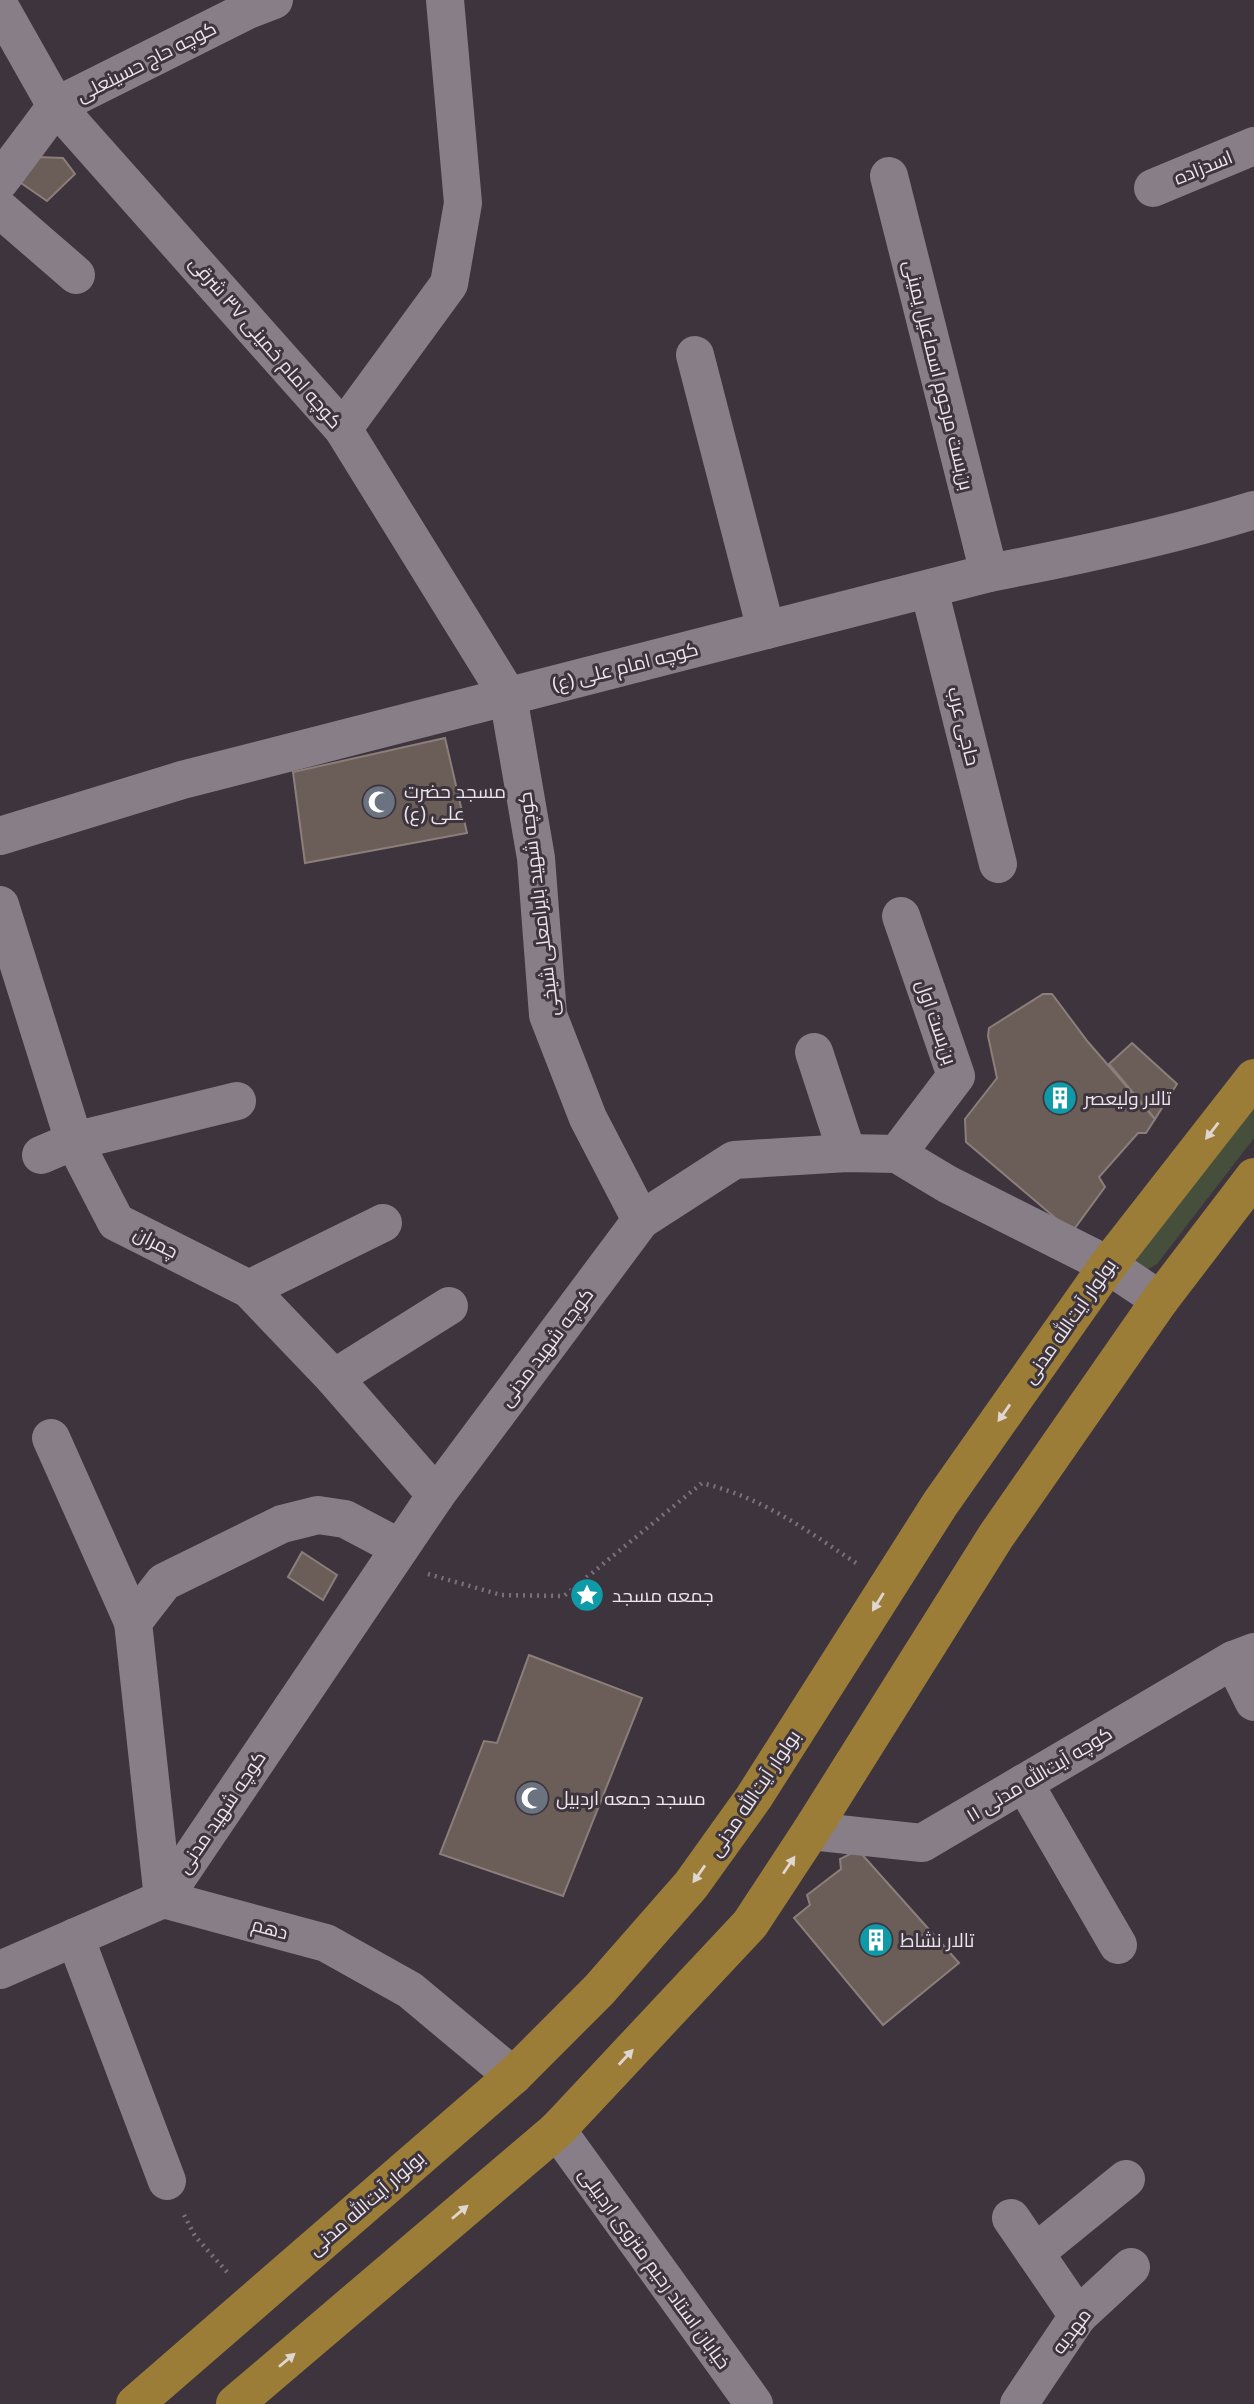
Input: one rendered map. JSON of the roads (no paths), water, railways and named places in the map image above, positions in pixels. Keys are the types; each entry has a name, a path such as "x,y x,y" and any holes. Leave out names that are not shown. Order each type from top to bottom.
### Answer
{"main road":[{"name":"بولوار آیت‌الله مدنی","path":"135,2404 513,2076 599,1990 691,1885 754,1797 940,1504 1108,1265 1254,1077"},
{"path":"235,2404 556,2130 750,1924 996,1536 1160,1300 1254,1177"}],"street":[{"name":"کوچه حاج حسینعلی","path":"56,106 248,10 274,0"},
{"path":"344,429 449,284 463,203 444,0"},
{"name":"کوچه امام خمینی ۳۷ شرقی","path":"0,7 56,106 344,429 508,696"},
{"path":"0,181 56,106"},
{"name":"اسدزاده","path":"1153,188 1254,146"},
{"name":"بن‌بست مرحوم اسماعیل یمینی","path":"889,176 989,573"},
{"path":"0,209 76,275"},
{"path":"695,355 766,630"},
{"name":"کوچه امام علی (ع)","path":"0,836 182,780 989,573 1089,554 1254,510"},
{"name":"حاجی عرب","path":"929,589 999,864"},
{"name":"کوچه شهید بایرامعلی شیخی","path":"508,696 536,858 548,1015 588,1118 641,1220"},
{"name":"چمران","path":"0,905 58,1148 116,1222 249,1289 334,1378 436,1495"},
{"name":"بن‌بست اول","path":"897,1154 956,1076 901,916"},
{"path":"814,1052 847,1153"},
{"path":"58,1148 237,1101"},
{"name":"کوچه شهید مدنی","path":"163,1899 436,1495 641,1220 734,1160 847,1153 897,1154 947,1184 1108,1265 1160,1300"},
{"path":"249,1289 383,1223"},
{"path":"334,1378 449,1306"},
{"path":"0,1970 163,1899 133,1622 51,1438"},
{"path":"133,1622 164,1582 282,1524 318,1514 345,1519 395,1555"},
{"path":"1244,1656 1254,1702"},
{"name":"کوچه آیت‌الله مدنی ۱۱","path":"811,1831 922,1843 1244,1656"},
{"path":"1024,1783 1118,1945"},
{"name":"دهم","path":"163,1899 326,1943 410,1990 513,2076"},
{"path":"75,1937 167,2181"},
{"name":"خیابان استاد رحیم منزوی اردبیلی","path":"556,2130 754,2404"},
{"path":"1035,2253 1126,2179"},
{"path":"1011,2218 1078,2316"},
{"name":"مهدیه","path":"1019,2404 1078,2316 1131,2267"}],"place":[{"name":"مسجد حضرت علی (ع)","path":"379,802"},
{"name":"تالار ولیعصر","path":"1060,1098"},
{"name":"جمعه مسجد","path":"587,1595"},
{"name":"مسجد جمعه اردبیل","path":"532,1798"},
{"name":"تالار نشاط","path":"876,1940"}]}
